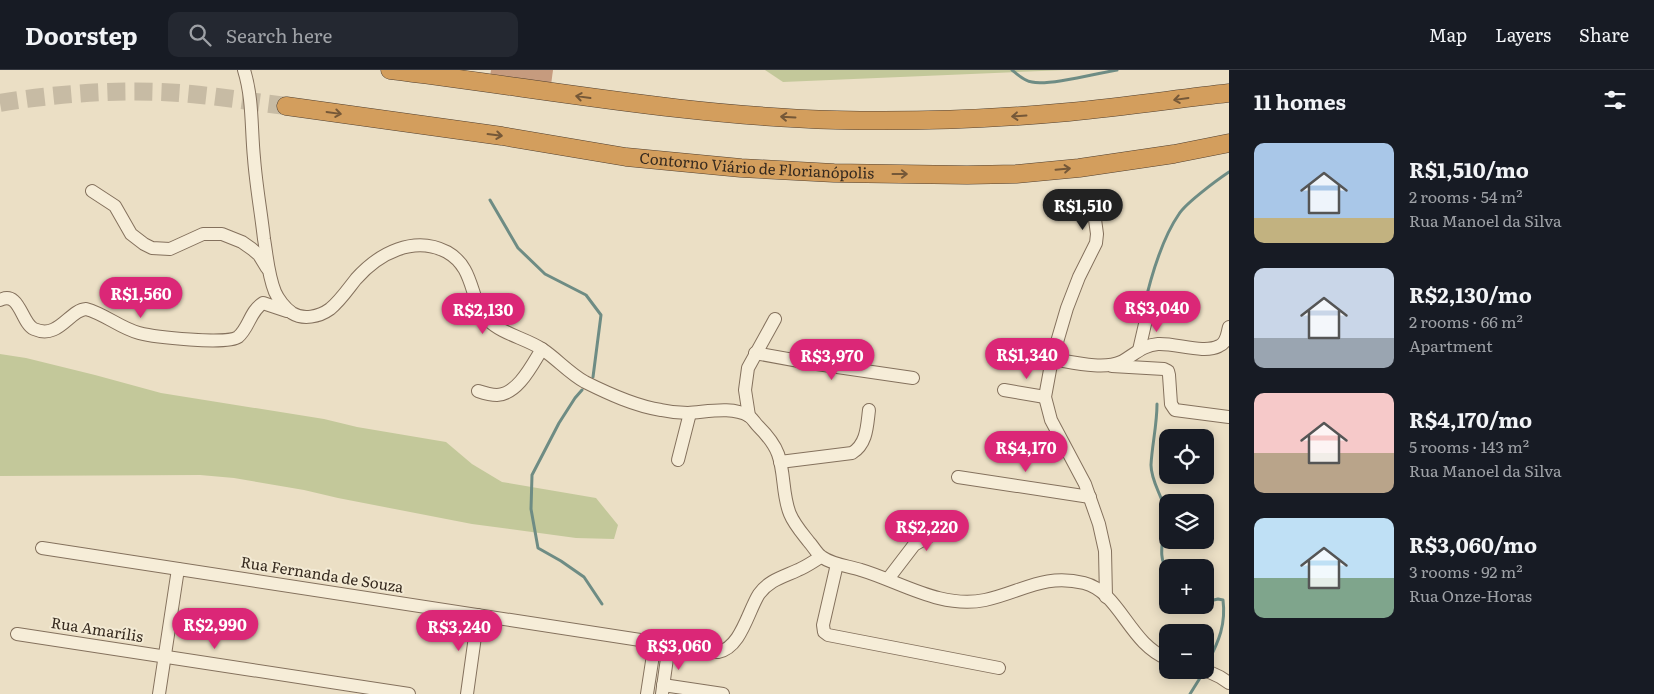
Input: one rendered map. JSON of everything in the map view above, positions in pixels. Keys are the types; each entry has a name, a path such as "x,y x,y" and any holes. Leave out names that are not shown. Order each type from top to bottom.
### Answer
{"highway":[{"path":"390,70 688,110 836,120 908,120 1015,116 1122,107 1229,93"},
{"name":"Contorno Viário de Florianópolis","path":"286,106 502,136 626,157 731,167 834,173 1016,174 1174,154 1229,143"}],"street":[{"path":"244,70 249,91 254,162 269,272 279,301 292,313"},
{"path":"92,191 114,206 131,234 152,248 170,249 203,234 222,234 252,248 259,255 269,272"},
{"path":"1094,212 1097,234 1096,243 1079,277 1067,308 1052,359 1045,397 1051,420 1090,497 1105,551 1106,597"},
{"path":"0,300 10,298 14,301 26,322 33,329 42,331 62,326 77,311 86,309 138,333 217,341 230,340 242,333 256,309 263,303 302,317 316,317 328,311 370,264 401,248 413,245 426,245 452,255 459,262 471,282 486,320 494,326 542,349 582,380 649,408 690,413 733,412 749,416 770,439 778,454 789,512 800,531 822,557 837,564 888,579 929,595 955,600 981,601 1052,580 1066,580 1091,585 1106,597 1143,644 1159,656"},
{"path":"1139,350 1148,311"},
{"path":"749,416 745,390 748,368 775,319"},
{"path":"1108,366 1151,345 1160,344 1194,348 1221,346 1226,339 1229,326"},
{"path":"478,391 498,395 506,393 526,374 542,349"},
{"path":"755,353 913,378"},
{"path":"1052,359 1108,366 1164,369 1170,375 1171,404 1175,410 1229,417"},
{"path":"1004,390 1045,397"},
{"path":"780,462 852,453 858,450 865,436 869,410"},
{"path":"678,460 690,413"},
{"path":"958,477 1090,497"},
{"path":"888,579 914,545 923,538 940,530 950,517"},
{"name":"Rua Fernanda de Souza","path":"42,548 718,652 725,651 738,638 765,586 822,557"},
{"path":"837,564 823,625 824,632 828,635 999,668"},
{"path":"159,694 178,569"},
{"path":"467,694 478,615"},
{"name":"Rua Amarílis","path":"17,634 409,694"},
{"path":"647,694 655,642"},
{"path":"669,644 663,689 724,694"},
{"path":"1214,674 1229,683"}],"green space":[{"path":"765,70 1066,70 783,82"},
{"path":"0,354 26,358 161,393 324,419 357,427 446,442 472,464 502,482 596,498 618,525 614,539 576,538 472,524 304,490 234,478 200,475 0,476"}],"building":[{"path":"491,70 553,70 551,85 490,77"}],"waterway":[{"path":"1012,70 1021,78 1040,83 1061,81 1117,70"},
{"path":"1143,311 1157,261 1167,236 1179,214 1188,204 1229,172"},
{"path":"490,200 518,248 545,274 586,295 601,315 593,377"},
{"path":"582,390 559,423 532,475 531,509 538,548 584,577 602,604"},
{"path":"1157,404 1151,469 1162,501 1164,515 1162,559"},
{"path":"1214,600 1223,600 1224,609 1221,632 1214,649"},
{"path":"1190,694 1199,679"}],"tunnel":[{"path":"0,103 71,94 144,91 203,95 286,106"}]}
